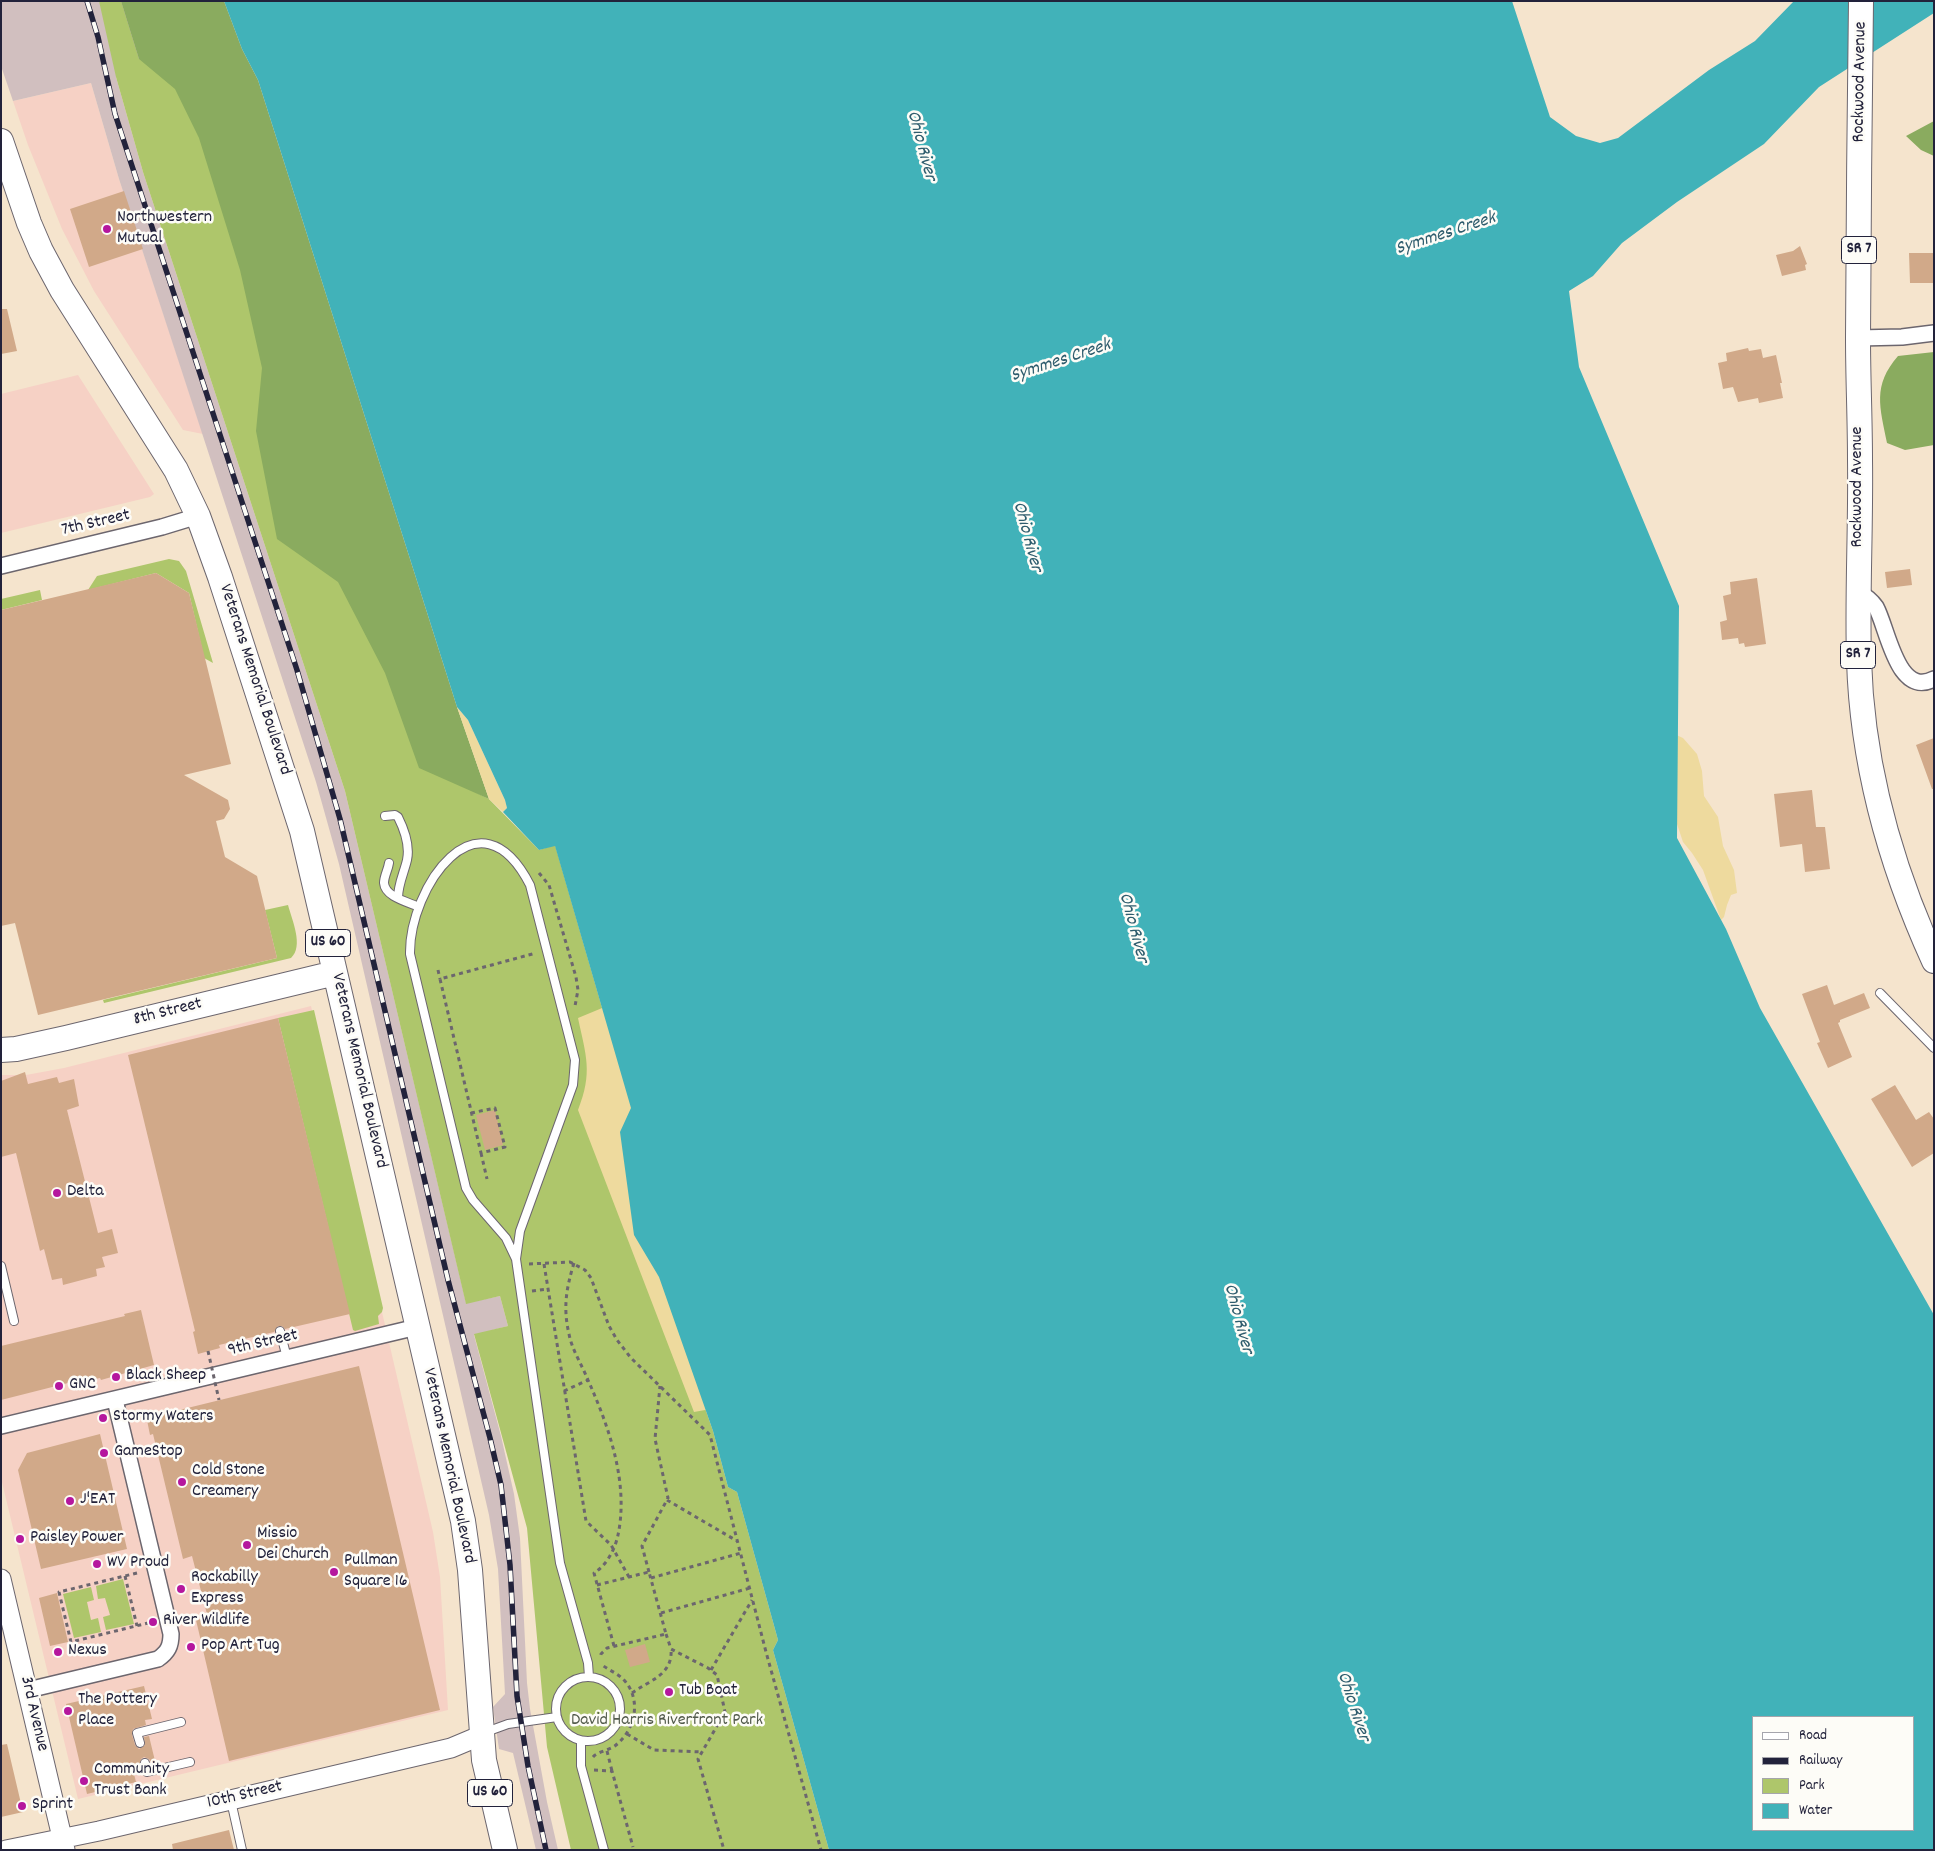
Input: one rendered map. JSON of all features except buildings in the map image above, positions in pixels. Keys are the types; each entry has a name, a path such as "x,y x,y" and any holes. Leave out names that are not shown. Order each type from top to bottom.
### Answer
{"main road":[{"name":"Rockwood Avenue","path":"1861,1 1858,662 1862,706 1876,790 1897,871 1917,924 1934,961"},
{"name":"Veterans Memorial Boulevard","path":"3,153 29,223 48,265 176,470 198,516 220,577 293,802 312,871 468,1547 487,1780 504,1850"},
{"name":"8th Street","path":"1,1050 16,1049 66,1038 335,973"}],"street":[{"path":"1858,338 1902,337 1934,333"},
{"name":"7th Street","path":"1,566 162,528 198,516"},
{"path":"1858,592 1869,598 1876,607 1892,651 1903,672 1910,680 1918,684 1927,683 1934,679"},
{"name":"9th Street","path":"1,1426 417,1327"},
{"path":"28,1690 158,1659 166,1654 171,1644 171,1634 115,1400"},
{"name":"3rd Avenue","path":"1,1579 64,1844"},
{"name":"10th Street","path":"6,1850 64,1844 230,1799 451,1748 482,1735"}],"lane":[{"path":"385,816 395,815 398,817 407,844 408,859 400,881 398,898"},
{"path":"516,1259 506,1238 473,1200 466,1188 410,954 411,932 419,907 429,886 456,850 473,843 494,846 506,853 523,870 530,885 575,1060 573,1085 520,1231 516,1259 560,1563 588,1663 589,1677"},
{"path":"389,863 384,884 386,890 398,898 419,907"},
{"path":"1880,993 1934,1048"},
{"path":"1,1266 14,1321"},
{"path":"280,1331 287,1358"},
{"path":"589,1677 601,1680 610,1687 617,1696 619,1708 615,1725 604,1737 592,1741 581,1741 570,1736 562,1728 557,1717 556,1706 559,1694 567,1685 577,1679 589,1677"},
{"path":"482,1735 508,1724 557,1717"},
{"path":"140,1744 138,1733 181,1722"},
{"path":"581,1741 581,1766 604,1850"},
{"path":"145,1764 147,1772 190,1762"},
{"path":"230,1799 242,1850"}],"path":[{"path":"440,979 520,958"},
{"path":"438,970 487,1178"},
{"path":"471,1114 495,1108 505,1146 481,1153"},
{"path":"574,1263 565,1292 566,1320 572,1346 588,1380 610,1440 619,1481 619,1528 613,1549 606,1562 594,1573 614,1646"},
{"path":"526,1264 574,1263 585,1270 591,1278 609,1326 617,1340 632,1358 710,1435 821,1850"},
{"path":"544,1264 586,1521 613,1549 629,1577"},
{"path":"208,1351 219,1400"},
{"path":"564,1391 588,1380"},
{"path":"632,1693 662,1674 670,1662 670,1649 642,1546 667,1500 667,1490 655,1439 660,1385"},
{"path":"667,1500 738,1541"},
{"path":"651,1578 741,1553"},
{"path":"597,1585 650,1572"},
{"path":"136,1573 59,1592 71,1642 148,1623"},
{"path":"125,1576 137,1626"},
{"path":"661,1613 750,1588"},
{"path":"711,1670 753,1600"},
{"path":"612,1771 594,1771 594,1754 607,1751 618,1744 627,1734 634,1713 632,1693 622,1678 603,1666 600,1662 601,1654 604,1650 614,1646 666,1634"},
{"path":"670,1649 717,1675 725,1712 698,1759 724,1850"},
{"path":"627,1734 654,1750 702,1752"},
{"path":"607,1751 633,1847"}],"shaded area":[{"path":"1,1 218,1 116,77 143,172 345,791 466,1303 500,1296 508,1326 474,1335 501,1436 514,1494 520,1538 530,1709 558,1850 536,1850 513,1753 499,1749 493,1707 505,1694 498,1569 489,1515 339,864 316,782 119,179 91,83 13,101 1,66"},
{"path":"91,83 119,179 203,434 183,430 94,291 62,229 28,145 13,101"},
{"path":"78,375 154,494 150,497 1,533 1,394"},
{"path":"311,1006 433,1532 440,1577 448,1710 78,1799 1,1478 1,1075 26,1075 64,1068"}],"green space":[{"name":"David Harris Riverfront Park","path":"99,1 121,1 139,59 238,47 477,793 489,799 539,850 555,845 631,1108 659,1277 713,1431 728,1487 737,1492 778,1640 773,1650 829,1850 571,1850 547,1747 527,1528 474,1334 508,1326 500,1296 466,1304 345,791 143,172 116,77"},
{"path":"121,1 224,1 242,49 258,80 457,707 489,799 419,768 385,673 338,582 277,539 256,431 262,368 240,270 199,138 175,89 139,59"},
{"path":"1934,121 1934,156 1921,150 1906,136"},
{"path":"1934,352 1934,445 1905,450 1887,443 1880,397 1884,377 1898,356"},
{"path":"169,559 179,561 186,571 213,663 204,658 189,593 156,573 88,590 97,576"},
{"path":"40,590 42,600 1,610 1,599"},
{"path":"288,905 297,940 295,953 291,958 104,1003 103,1000 277,958 265,910"},
{"path":"314,1010 383,1308 378,1316 379,1324 355,1331 353,1330 278,1018"},
{"path":"123,1579 134,1624 106,1630 103,1617 110,1615 105,1598 98,1599 96,1586"},
{"path":"91,1587 94,1600 87,1602 91,1620 98,1618 101,1632 74,1638 63,1594"}],"sand":[{"path":"457,707 468,720 505,800 507,808 503,812 489,799"},
{"path":"1672,733 1683,738 1697,754 1702,771 1704,796 1718,817 1723,846 1734,870 1737,893 1731,895 1724,917 1721,920 1703,870 1683,842 1677,824 1671,801"},
{"path":"607,1006 722,1407 694,1412 578,1110 583,1097 587,1064 578,1018"}],"water":[{"path":"224,1 1512,1 1550,117 1576,136 1600,143 1618,138 1709,70 1755,41 1794,1 1934,1 1934,13 1819,87 1764,144 1677,202 1622,243 1593,276 1569,291 1579,367 1679,606 1677,838 1726,929 1760,1008 1934,1315 1934,1850 829,1850 773,1650 778,1640 737,1492 728,1487 713,1431 659,1277 634,1235 620,1132 631,1108 555,846 539,850 503,812 507,808 505,800 468,720 457,707 258,80 242,49"}],"railway":[{"path":"87,1 98,37 115,114 297,670 340,819 448,1280 501,1485 510,1565 517,1696 528,1766 546,1850"}],"place":[{"name":"Northwestern Mutual","path":"107,229"},
{"name":"Delta","path":"57,1193"},
{"name":"Black Sheep","path":"116,1377"},
{"name":"GNC","path":"59,1386"},
{"name":"Stormy Waters","path":"103,1418"},
{"name":"GameStop","path":"104,1453"},
{"name":"Cold Stone Creamery","path":"182,1482"},
{"name":"J'EAT","path":"70,1501"},
{"name":"Paisley Power","path":"20,1539"},
{"name":"Missio Dei Church","path":"247,1545"},
{"name":"WV Proud","path":"97,1564"},
{"name":"Pullman Square 16","path":"334,1572"},
{"name":"Rockabilly Express","path":"181,1589"},
{"name":"River Wildlife","path":"153,1622"},
{"name":"Pop Art Tug","path":"191,1647"},
{"name":"Nexus","path":"58,1652"},
{"name":"Tub Boat","path":"669,1692"},
{"name":"The Pottery Place","path":"68,1711"},
{"name":"Community Trust Bank","path":"84,1781"},
{"name":"Sprint","path":"22,1806"}],"water label":[{"name":"Ohio River","path":"920,146"},
{"name":"Symmes Creek","path":"1446,235"},
{"name":"Symmes Creek","path":"1061,362"},
{"name":"Ohio River","path":"1026,537"},
{"name":"Ohio River","path":"1132,928"},
{"name":"Ohio River","path":"1237,1319"},
{"name":"Ohio River","path":"1352,1707"}]}
